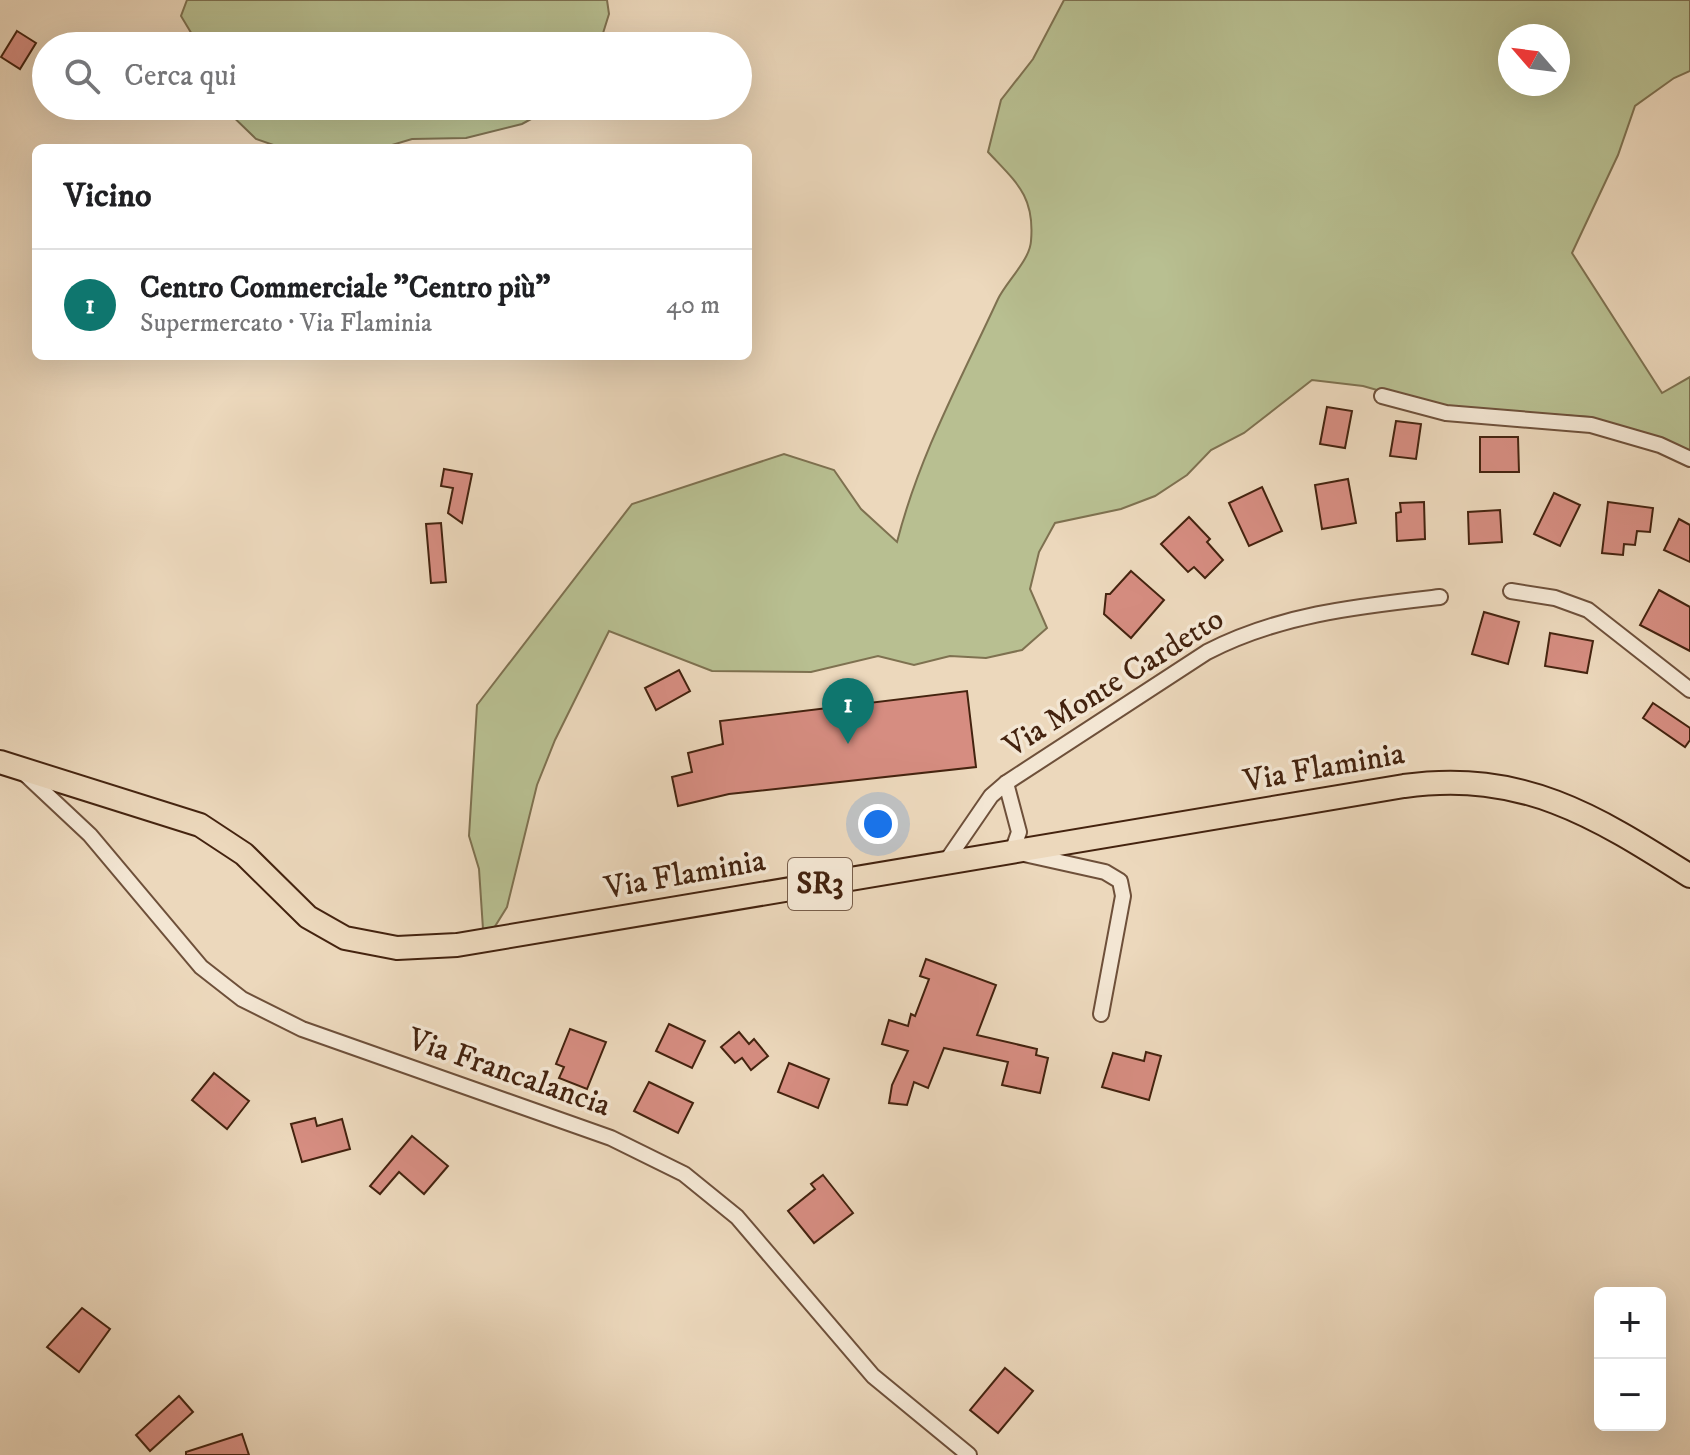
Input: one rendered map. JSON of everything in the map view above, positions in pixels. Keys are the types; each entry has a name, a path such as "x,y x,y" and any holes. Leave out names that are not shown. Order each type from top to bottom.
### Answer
{"main road":[{"name":"Via Flaminia","path":"9,764 200,825 244,854 316,922 345,938 383,947 457,945 1404,786 1468,782 1511,787 1569,805 1602,820 1690,876"}],"street":[{"path":"1382,396 1446,413 1591,425 1660,445 1690,459"},
{"path":"1511,591 1555,598 1588,610 1690,690"},
{"name":"Via Monte Cardetto","path":"945,863 1006,783 1159,681 1239,636 1337,610 1440,597"},
{"name":"Via Francalancia","path":"9,764 90,835 201,967 242,999 318,1035 611,1138 662,1161 705,1189 737,1217 873,1376 969,1455"},
{"path":"1006,783 1019,832 1016,852 1105,872 1120,881 1123,896 1101,1014"},
{"path":"966,832 967,846 976,858"}],"green space":[{"path":"187,0 607,0 609,14 603,32 191,32 181,16"},
{"path":"1064,0 1690,0 1690,71 1674,78 1635,106 1618,155 1572,253 1662,393 1690,377 1690,452 1590,417 1437,407 1363,386 1312,380 1244,433 1211,450 1187,475 1155,496 1121,509 1055,523 1039,552 1030,589 1047,628 1022,650 986,658 950,656 914,665 878,656 811,672 712,671 609,631 555,740 537,785 507,907 484,944 479,869 469,836 477,705 632,504 784,454 834,470 861,509 897,542 917,479 942,418 998,299 1030,248 1031,225 1027,201 1015,181 988,152 1001,100 1033,59"},
{"path":"236,120 529,120 466,138 412,139 395,144 270,144 256,139"}],"building":[{"path":"17,31 32,40 32,50 20,69 1,57"},
{"path":"1327,407 1352,411 1345,448 1320,444"},
{"path":"1396,421 1421,424 1416,459 1390,456"},
{"path":"1480,437 1518,437 1519,472 1480,472"},
{"path":"444,469 472,474 462,523 448,513 453,488 441,486"},
{"path":"1348,479 1356,523 1322,529 1315,485"},
{"path":"1262,487 1282,531 1249,546 1229,503"},
{"path":"1554,493 1580,505 1560,546 1534,534"},
{"path":"1424,502 1425,539 1397,541 1396,513 1401,512 1400,503"},
{"path":"1608,502 1653,508 1650,532 1637,531 1635,545 1624,544 1623,555 1602,553"},
{"path":"1500,510 1502,542 1469,544 1468,512"},
{"path":"1189,517 1210,539 1207,542 1223,560 1205,578 1194,567 1188,572 1161,544"},
{"path":"1679,519 1690,525 1690,562 1664,550"},
{"path":"441,523 446,582 431,583 426,524"},
{"path":"1131,571 1164,600 1131,638 1104,614 1106,594 1110,594"},
{"path":"1659,590 1690,607 1690,651 1640,625"},
{"path":"1484,612 1519,622 1508,664 1472,654"},
{"path":"1550,633 1593,641 1587,673 1545,666"},
{"path":"679,670 690,691 656,710 645,688"},
{"path":"967,691 976,767 729,794 678,806 672,777 692,772 688,753 723,744 720,721"},
{"path":"1653,703 1690,728 1690,740 1685,747 1643,718"},
{"path":"926,959 996,985 977,1035 1037,1049 1036,1055 1048,1058 1040,1093 1002,1085 1008,1062 944,1048 928,1088 914,1082 907,1105 889,1103 892,1085 908,1051 882,1044 889,1020 908,1026 911,1014 915,1016 929,979 920,976"},
{"path":"669,1024 705,1041 692,1068 656,1051"},
{"path":"570,1029 606,1042 587,1089 559,1078 564,1067 556,1064"},
{"path":"739,1032 749,1044 754,1039 768,1056 751,1070 742,1058 735,1063 721,1047"},
{"path":"1146,1052 1161,1056 1149,1100 1102,1087 1113,1053 1144,1061"},
{"path":"789,1063 829,1079 818,1108 778,1092"},
{"path":"214,1073 249,1101 227,1129 192,1100"},
{"path":"649,1082 693,1103 678,1133 634,1111"},
{"path":"315,1118 317,1126 342,1119 350,1149 302,1162 291,1124"},
{"path":"412,1136 448,1166 424,1194 399,1172 380,1194 370,1186"},
{"path":"823,1175 853,1213 814,1243 788,1211 815,1189 811,1184"},
{"path":"82,1308 110,1329 79,1372 47,1347"},
{"path":"1005,1368 1033,1391 998,1433 970,1410"},
{"path":"179,1396 193,1412 150,1451 136,1435"},
{"path":"242,1434 249,1455 186,1455 186,1452"}],"place":[{"name":"Centro Commerciale \"Centro più\"","path":"848,744"}]}
